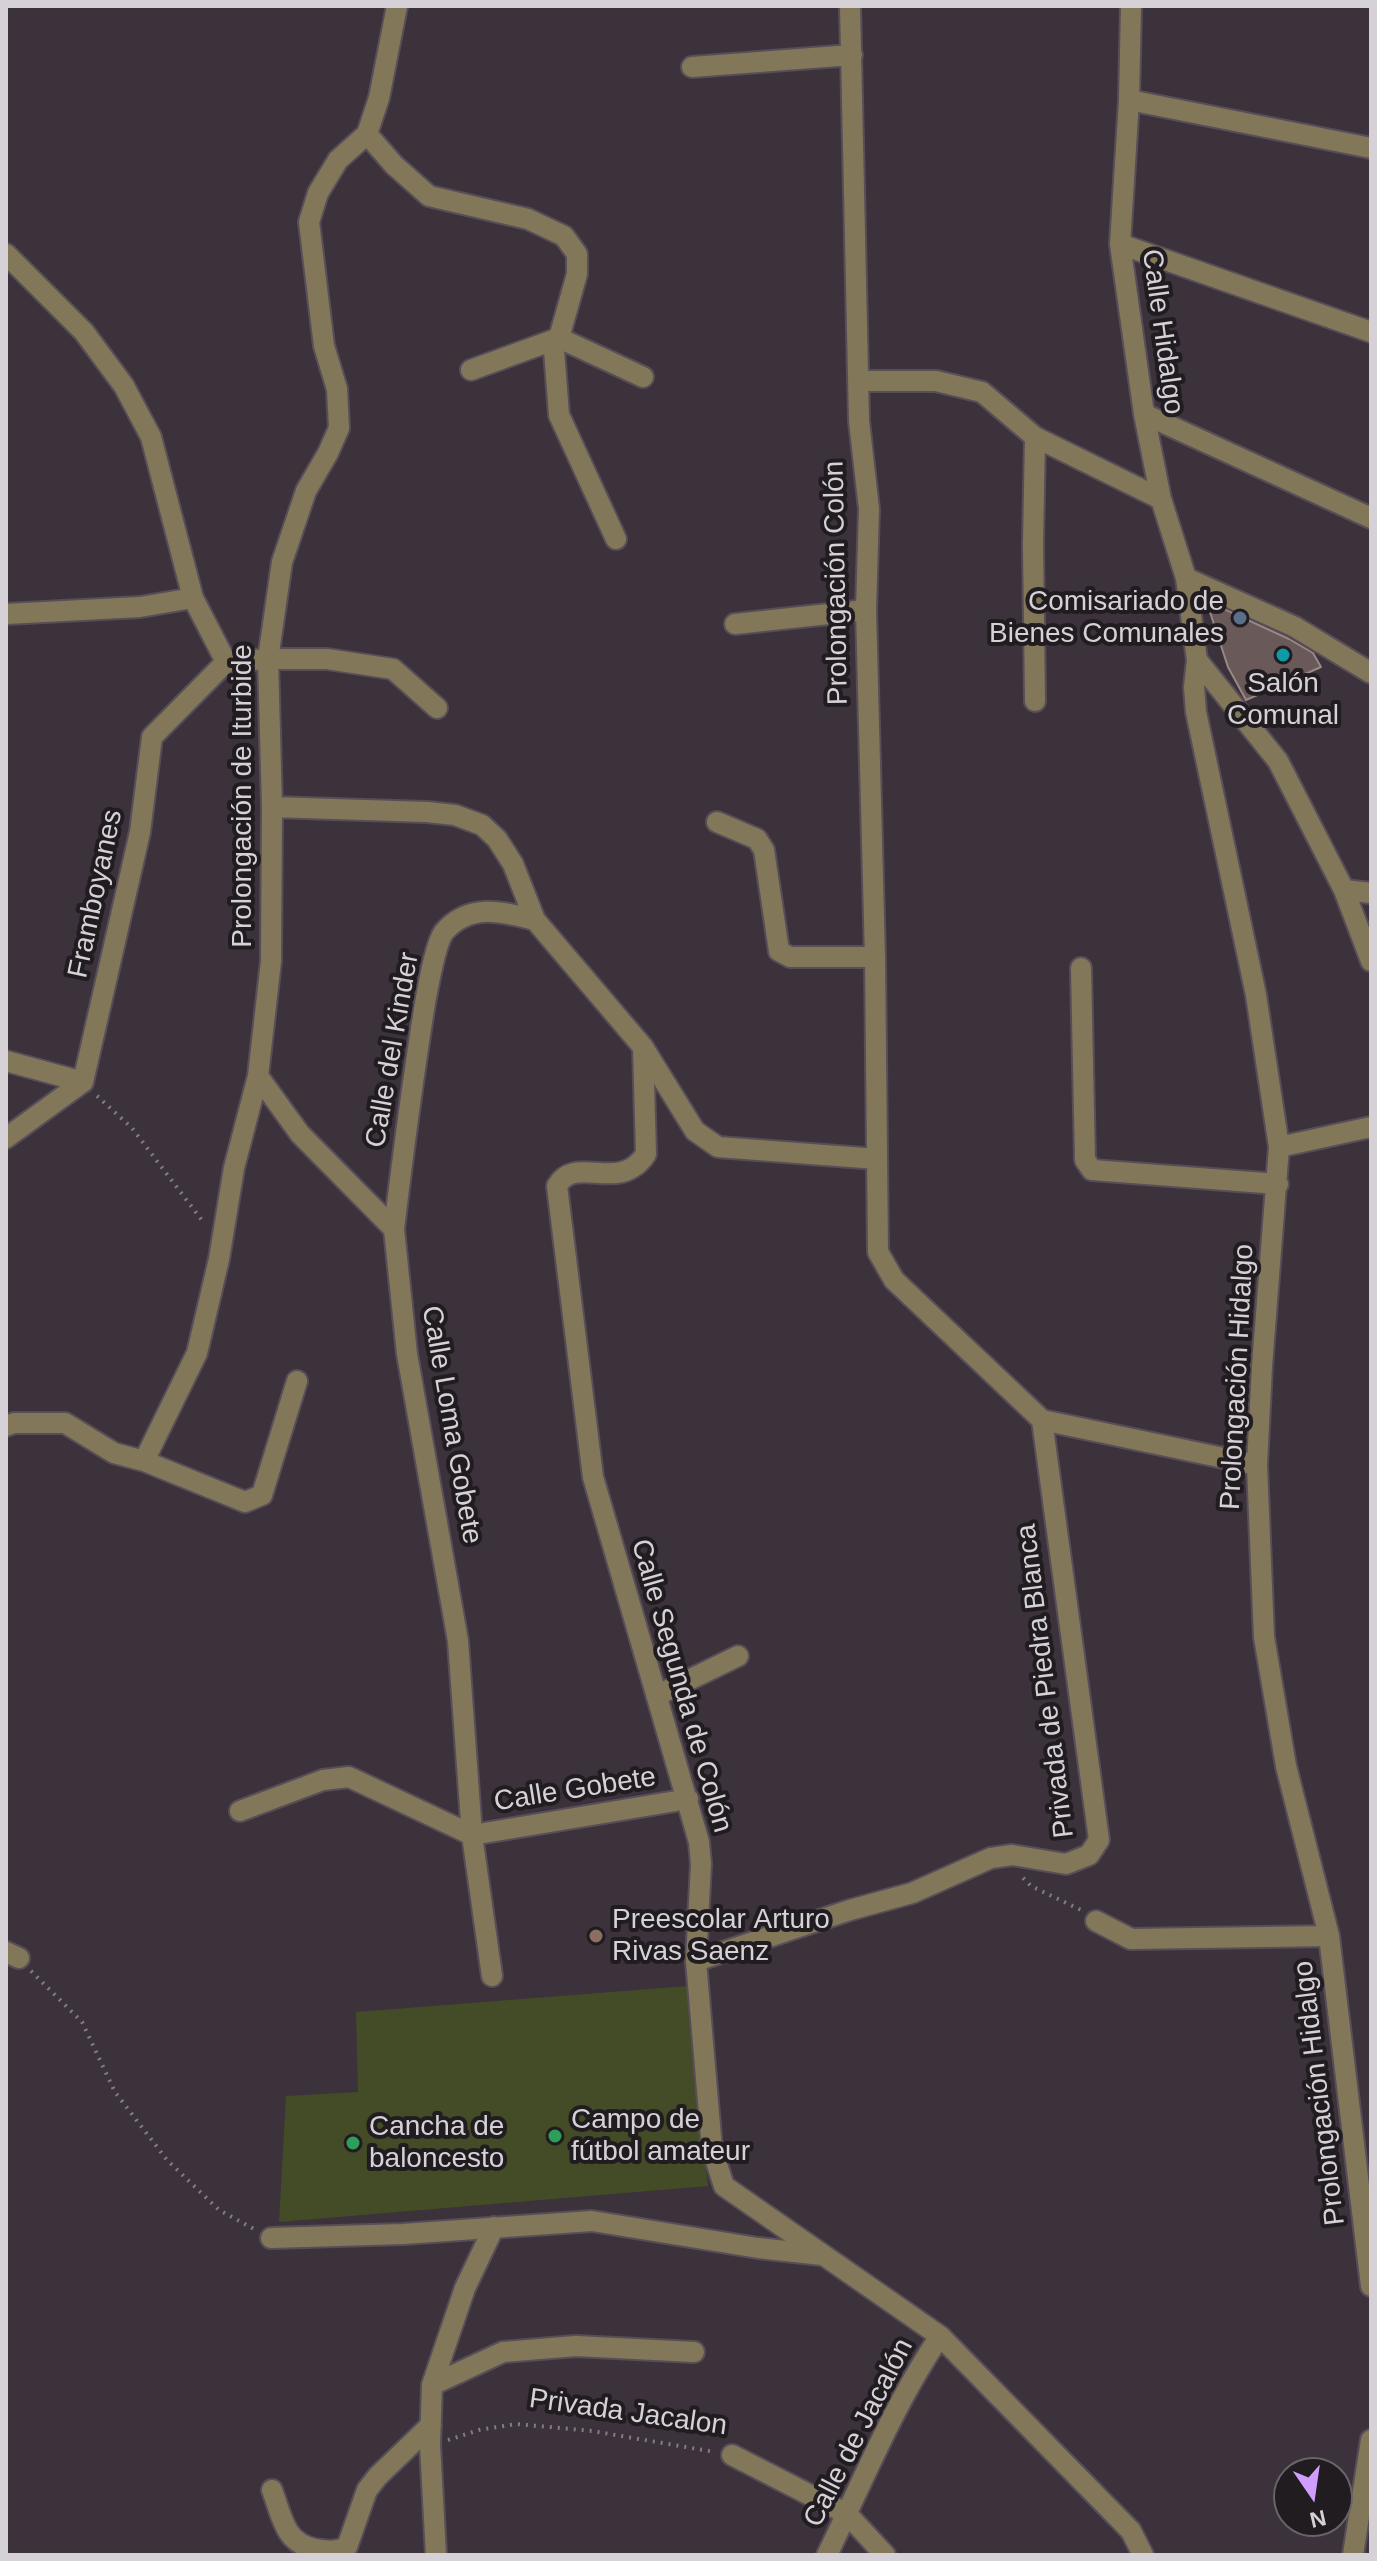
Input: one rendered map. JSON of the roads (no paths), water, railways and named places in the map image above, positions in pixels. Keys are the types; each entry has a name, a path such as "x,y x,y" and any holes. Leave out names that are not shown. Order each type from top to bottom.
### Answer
{"street":[{"name":"Prolongación de Iturbide","path":"144,1461 197,1353 219,1259 234,1168 258,1076 271,961 272,807 268,659 282,562 306,491 339,428 337,389 324,346 309,222 318,193 338,160 367,134 379,98 397,6"},
{"name":"Prolongación Colón","path":"850,6 859,421 869,509 866,610 875,957 878,1252 894,1280 1042,1420"},
{"name":"Calle Hidalgo","path":"1131,6 1120,244 1144,414 1161,499 1186,578 1197,660"},
{"path":"692,67 852,55"},
{"path":"1129,100 1371,148"},
{"path":"367,134 394,165 429,196 528,219 564,236 577,254 577,274 554,350 559,415 616,539"},
{"path":"1120,244 1371,332"},
{"path":"6,254 84,332 124,386 151,437 193,598 226,662 327,659 393,669 437,708"},
{"path":"471,370 559,338 643,377"},
{"path":"860,381 936,381 982,392 1035,437 1161,499"},
{"path":"1144,414 1371,518"},
{"path":"1035,437 1035,701"},
{"path":"1186,578 1295,627 1371,673"},
{"path":"6,614 140,607 193,598"},
{"path":"735,624 866,610"},
{"path":"1197,660 1278,761 1344,890 1371,961"},
{"name":"Prolongación Hidalgo","path":"1197,660 1194,687 1196,712 1256,995 1279,1147 1257,1465 1264,1637 1286,1766 1329,1936 1371,2286"},
{"name":"Framboyanes","path":"83,1082 140,832 152,737 226,662"},
{"path":"272,807 427,812 455,815 482,825 497,839 513,864 535,920 643,1047 695,1131 718,1147 877,1159"},
{"path":"717,822 757,839 764,850 779,951 790,957 875,957"},
{"path":"1344,890 1371,893"},
{"name":"Calle del Kinder","path":"394,1229 413,1077 430,976 443,934 466,915 494,910 535,920"},
{"path":"1081,968 1085,1160 1092,1170 1278,1184"},
{"name":"Calle Segunda de Colón","path":"643,1047 646,1154 638,1166 622,1174 573,1173 563,1176 557,1186 593,1477 699,1842 701,1864 696,1961 712,2149 724,2186 940,2336 1131,2531 1143,2555"},
{"path":"6,1061 83,1082"},
{"path":"258,1076 300,1134 394,1229"},
{"path":"9,1129 83,1082"},
{"path":"1279,1147 1371,1127"},
{"name":"Calle Loma Gobete","path":"394,1229 407,1354 458,1641 472,1835 492,1976"},
{"path":"6,1426 14,1423 65,1423 114,1453 144,1461 245,1502 262,1495 297,1381"},
{"path":"1042,1420 1257,1465"},
{"name":"Privada de Piedra Blanca","path":"696,1961 850,1910 912,1893 991,1858 1012,1855 1066,1864 1089,1855 1099,1840 1042,1420"},
{"path":"658,1695 738,1656"},
{"path":"240,1811 323,1780 349,1777 472,1835"},
{"name":"Calle Gobete","path":"472,1835 688,1799"},
{"path":"1096,1921 1131,1939 1329,1936"},
{"path":"271,2238 403,2234 592,2221 758,2248 826,2255"},
{"path":"436,2555 432,2385 465,2288 494,2227"},
{"name":"Calle de Jacalón","path":"827,2555 921,2365 940,2336"},
{"path":"432,2385 503,2352 576,2346 694,2352"},
{"path":"272,2490 290,2537 300,2546 336,2552 347,2547 367,2490 378,2476 431,2435"},
{"path":"1353,2555 1371,2440"},
{"name":"Privada Jacalon","path":"732,2455 847,2514 885,2555"}],"place":[{"name":"Comisariado de Bienes Comunales","path":"1240,618"},
{"name":"Salón Comunal","path":"1283,655"},
{"name":"Preescolar Arturo Rivas Saenz","path":"596,1936"},
{"name":"Campo de fútbol amateur","path":"555,2136"},
{"name":"Cancha de baloncesto","path":"353,2143"}]}
